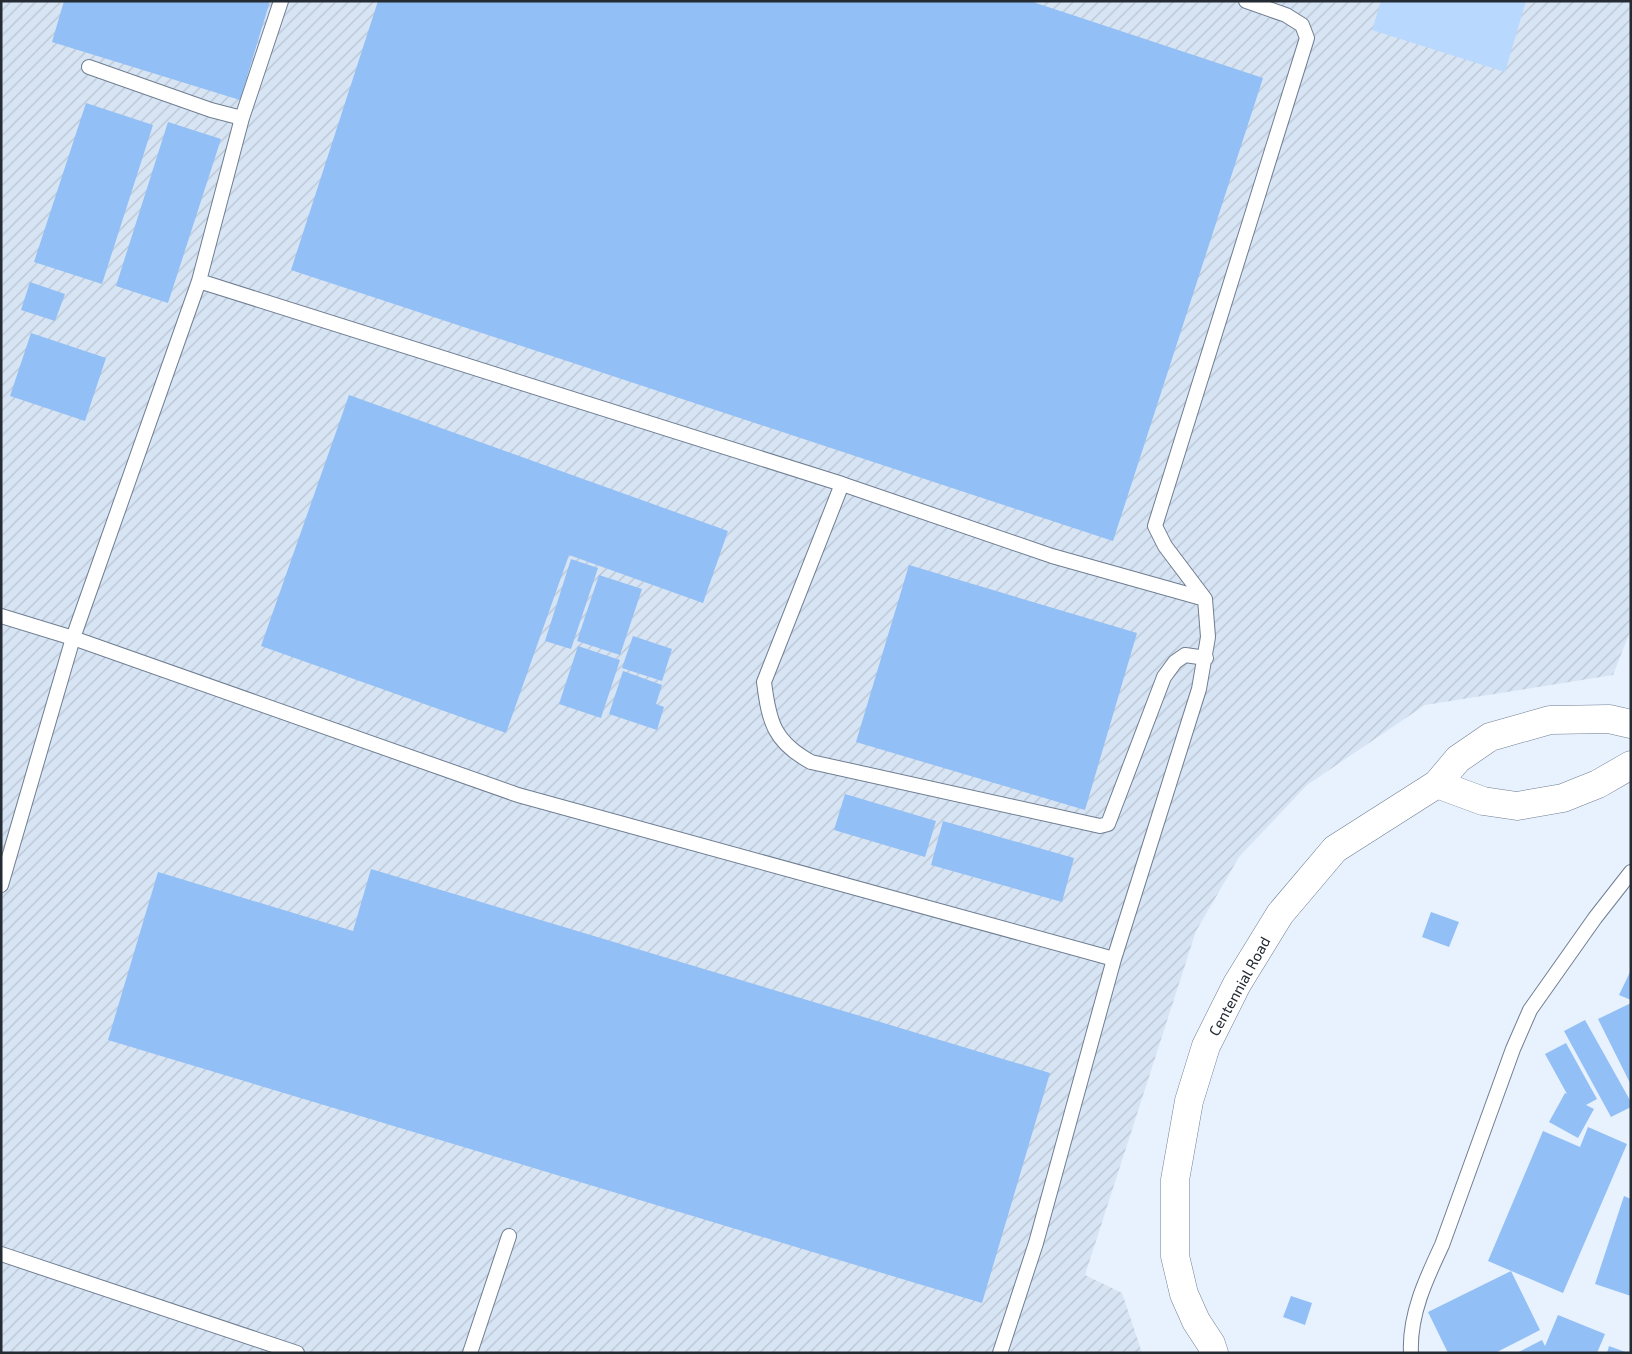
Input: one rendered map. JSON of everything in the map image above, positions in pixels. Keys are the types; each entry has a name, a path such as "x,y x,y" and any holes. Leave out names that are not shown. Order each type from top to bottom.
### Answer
{"street":[{"name":"Centennial Road","path":"1218,1350 1196,1321 1184,1294 1175,1256 1174,1180 1189,1100 1206,1046 1237,984 1280,914 1334,849 1437,784 1458,759 1490,737 1550,720 1609,720 1631,724"},
{"path":"1437,784 1483,801 1517,806 1563,798 1598,784 1631,765"}],"lane":[{"path":"1,885 73,638 199,281 242,118 281,1"},
{"path":"1000,1353 1036,1243 1114,959 1196,698 1206,658 1208,637 1205,599 1165,546 1155,526 1306,38 1302,25 1286,15 1246,1"},
{"path":"89,67 211,110 242,118"},
{"path":"199,281 842,484 1052,556 1205,599"},
{"path":"842,484 764,682 772,721 779,738 798,755 812,762 1100,826 1108,824 1164,677 1174,662 1185,655 1206,658"},
{"path":"1,616 73,638 518,795 1114,959"},
{"path":"1411,1353 1411,1339 1417,1306 1428,1274 1442,1246 1512,1049 1530,1010 1595,918 1631,872"},
{"path":"470,1353 509,1236"},
{"path":"1,1254 297,1353"}],"shaded area":[{"path":"1,1 1631,1 1631,629 1613,675 1425,705 1307,785 1239,857 1196,931 1085,1275 1122,1293 1142,1353 1,1353"},
{"path":"1381,1 1526,1 1505,72 1372,30"}],"building":[{"path":"64,1 270,1 240,100 52,42"},
{"path":"378,1 1030,1 1263,78 1113,541 291,270"},
{"path":"86,103 153,125 102,284 34,262"},
{"path":"168,122 221,139 168,303 116,286"},
{"path":"30,282 65,294 55,321 21,310"},
{"path":"31,333 106,358 85,421 10,396"},
{"path":"349,395 728,531 703,603 569,555 506,733 261,646"},
{"path":"571,559 598,568 571,649 545,641"},
{"path":"909,565 1137,633 1085,810 856,742"},
{"path":"599,575 642,589 620,655 577,641"},
{"path":"633,636 672,649 662,681 622,668"},
{"path":"578,646 620,660 601,718 559,704"},
{"path":"623,671 662,685 656,704 664,707 657,730 609,714"},
{"path":"845,794 936,821 925,857 834,830"},
{"path":"943,821 1074,858 1062,902 931,865"},
{"path":"371,869 1050,1073 982,1303 108,1040 158,872 353,931"},
{"path":"1431,912 1459,922 1449,947 1422,937"},
{"path":"1631,970 1631,1000 1619,995"},
{"path":"1631,1003 1631,1085 1598,1019"},
{"path":"1585,1020 1631,1102 1631,1107 1611,1117 1564,1031"},
{"path":"1566,1043 1597,1099 1586,1105 1594,1109 1578,1138 1549,1122 1565,1093 1567,1094 1545,1054"},
{"path":"1588,1127 1627,1144 1563,1293 1488,1261 1543,1131 1580,1147"},
{"path":"1624,1196 1631,1199 1631,1296 1595,1284"},
{"path":"1511,1271 1540,1330 1495,1353 1448,1353 1428,1312"},
{"path":"1291,1296 1312,1303 1305,1325 1283,1317"},
{"path":"1558,1315 1605,1334 1597,1353 1517,1353 1542,1340 1545,1346"},
{"path":"1609,1346 1628,1353 1607,1353"}]}
